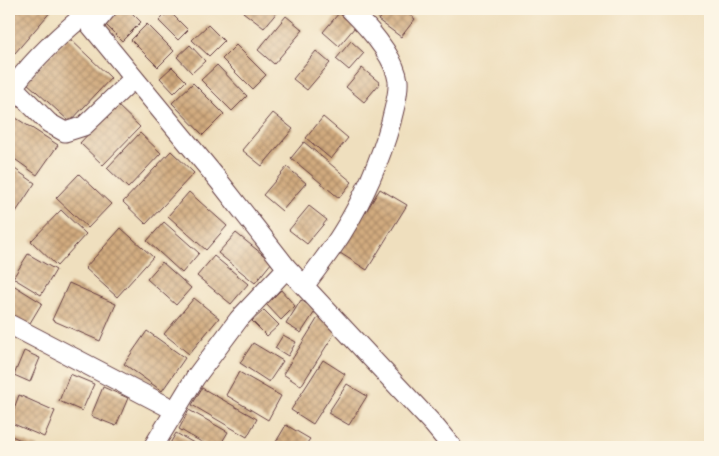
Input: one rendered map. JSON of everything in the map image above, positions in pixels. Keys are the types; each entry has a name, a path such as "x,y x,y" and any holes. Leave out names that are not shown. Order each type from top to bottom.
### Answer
{"street":[{"path":"107,9 84,17 38,56 11,90 49,123 65,132 84,126 134,78"},
{"path":"305,285 342,233 366,191 386,141 398,94 398,79 393,66 379,42 350,9"},
{"path":"84,17 287,268 305,285 452,447"},
{"path":"153,447 195,378 239,319 287,268"},
{"path":"9,324 174,410"}],"building":[{"path":"9,9 53,9 15,53 9,47"},
{"path":"121,9 128,9 141,22 122,41 105,24"},
{"path":"246,9 275,9 278,11 264,28 243,12"},
{"path":"387,9 402,9 415,19 401,37 378,20"},
{"path":"169,11 188,30 178,40 159,21"},
{"path":"339,13 355,27 339,46 323,32"},
{"path":"286,16 303,30 274,64 258,50"},
{"path":"147,24 174,51 158,67 131,40"},
{"path":"208,25 224,41 209,56 192,40"},
{"path":"68,37 111,78 70,122 26,82"},
{"path":"351,41 364,53 349,70 336,59"},
{"path":"190,45 205,61 192,73 177,57"},
{"path":"236,45 266,75 252,89 222,59"},
{"path":"316,51 330,63 307,90 293,79"},
{"path":"217,65 247,96 232,111 201,80"},
{"path":"172,67 186,81 174,93 160,78"},
{"path":"362,68 380,83 364,102 346,87"},
{"path":"193,83 224,114 203,135 172,103"},
{"path":"116,104 140,127 103,165 80,143"},
{"path":"273,113 293,129 262,166 242,150"},
{"path":"323,117 348,138 331,159 306,138"},
{"path":"16,118 58,145 37,175 9,155 9,129"},
{"path":"140,133 161,153 128,188 107,168"},
{"path":"304,142 352,182 339,198 291,158"},
{"path":"171,151 194,173 146,224 123,202"},
{"path":"9,165 35,183 12,218 9,217"},
{"path":"287,167 306,183 282,211 263,195"},
{"path":"79,174 111,204 88,228 56,198"},
{"path":"380,189 407,205 367,270 340,253"},
{"path":"189,192 227,226 206,250 168,216"},
{"path":"309,206 327,220 307,244 289,230"},
{"path":"61,210 86,234 57,266 31,241"},
{"path":"164,222 199,253 182,273 147,241"},
{"path":"121,228 153,257 117,297 85,268"},
{"path":"236,233 272,262 255,283 218,253"},
{"path":"28,254 56,270 41,295 13,278"},
{"path":"214,256 248,284 231,304 197,276"},
{"path":"162,262 191,288 176,305 147,279"},
{"path":"10,283 42,303 27,328 9,317"},
{"path":"69,283 116,304 100,341 52,320"},
{"path":"281,290 295,306 281,320 266,304"},
{"path":"194,298 219,318 189,354 164,334"},
{"path":"301,300 316,310 301,333 286,324"},
{"path":"264,310 279,325 267,336 252,321"},
{"path":"319,316 338,328 301,386 283,374"},
{"path":"147,331 185,358 162,391 124,364"},
{"path":"283,335 296,342 288,356 275,348"},
{"path":"253,343 283,361 269,382 240,363"},
{"path":"24,351 40,358 30,382 14,375"},
{"path":"323,360 345,374 313,424 291,410"},
{"path":"239,372 281,396 268,420 226,395"},
{"path":"70,374 94,384 82,411 59,401"},
{"path":"347,384 367,396 349,425 328,413"},
{"path":"103,387 128,398 116,426 91,416"},
{"path":"202,388 257,419 247,437 192,405"},
{"path":"19,395 55,411 44,437 9,422"},
{"path":"189,410 228,432 219,447 210,447 179,429"},
{"path":"286,425 310,439 304,447 284,447 276,442"},
{"path":"176,433 201,447 168,447"},
{"path":"9,435 38,447 9,447"}]}
